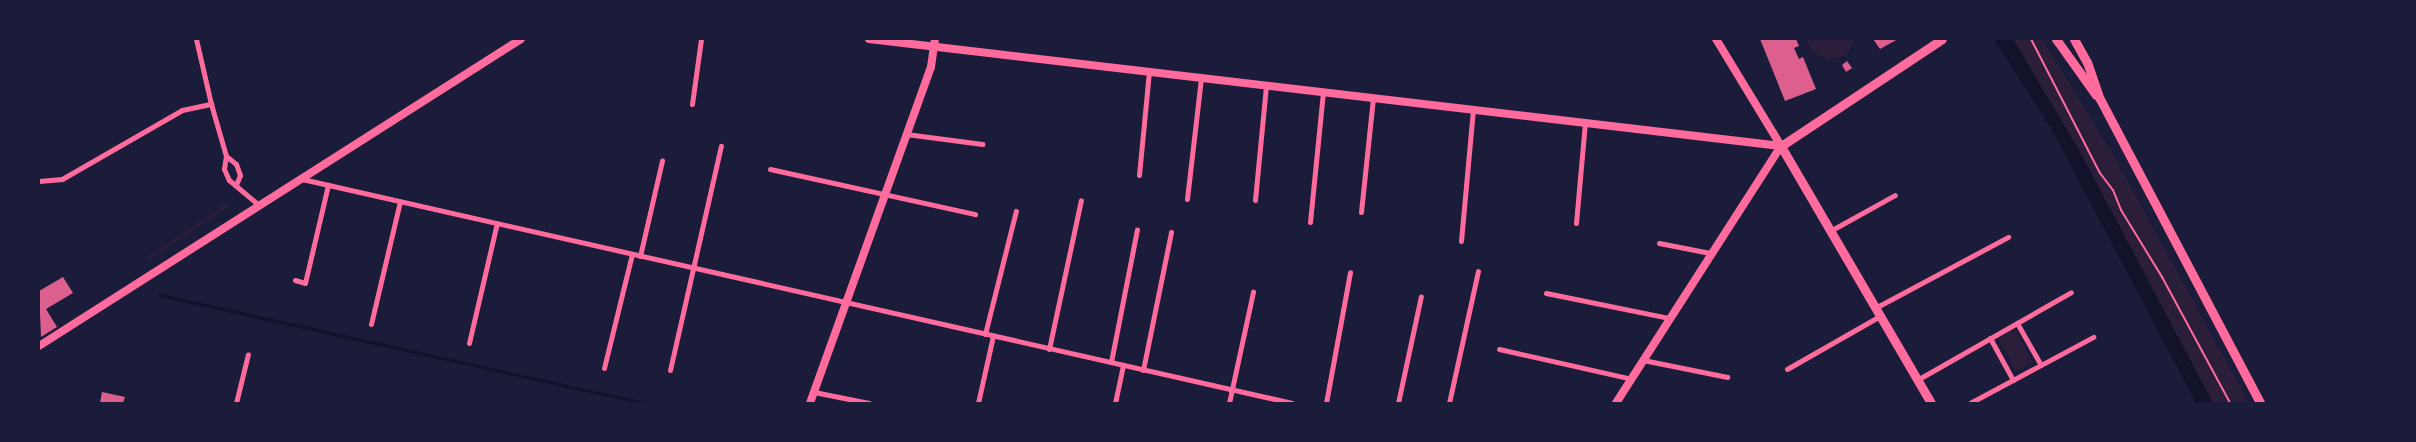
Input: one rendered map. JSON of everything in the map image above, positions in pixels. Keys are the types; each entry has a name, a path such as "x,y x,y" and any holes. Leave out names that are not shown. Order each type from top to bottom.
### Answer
{"main road":[{"path":"1931,403 1781,146 1942,39"},
{"path":"2056,39 2100,99"},
{"path":"2074,39 2087,62 2100,99 2260,403"}],"street":[{"path":"196,39 211,104 226,156 224,169 229,180 260,205"},
{"path":"39,346 522,39"},
{"path":"692,104 701,39"},
{"path":"869,39 934,43 1149,72 1781,146"},
{"path":"1716,39 1781,146"},
{"path":"810,403 931,67 934,43"},
{"path":"1139,175 1149,72"},
{"path":"1187,199 1201,78"},
{"path":"1255,200 1266,86"},
{"path":"1310,222 1323,92"},
{"path":"1361,212 1373,98"},
{"path":"39,181 62,179 182,110 211,104"},
{"path":"1461,241 1473,110"},
{"path":"1576,223 1585,123"},
{"path":"906,134 982,144"},
{"path":"670,370 721,146"},
{"path":"1616,403 1710,253 1781,146"},
{"path":"226,156 236,164 240,176 236,185"},
{"path":"640,256 662,161"},
{"path":"770,169 884,196 975,214"},
{"path":"302,179 1292,403"},
{"path":"295,280 305,283 328,185"},
{"path":"1830,231 1895,195"},
{"path":"1049,349 1081,200"},
{"path":"371,324 400,201"},
{"path":"985,334 1016,212"},
{"path":"468,343 497,224"},
{"path":"1111,362 1137,230"},
{"path":"1143,370 1170,232"},
{"path":"1787,369 1877,312 2008,236"},
{"path":"1659,243 1710,253"},
{"path":"604,368 632,254"},
{"path":"1448,403 1478,271"},
{"path":"1326,403 1350,272"},
{"path":"1229,403 1253,292"},
{"path":"1917,380 2071,292"},
{"path":"1546,293 1670,318"},
{"path":"1398,403 1421,296"},
{"path":"2017,323 2041,365"},
{"path":"978,403 993,336"},
{"path":"1970,403 2093,337"},
{"path":"1990,338 2013,380"},
{"path":"1499,349 1632,379"},
{"path":"236,403 248,354"},
{"path":"1644,360 1727,377"},
{"path":"1115,403 1123,365"},
{"path":"814,392 869,403"},
{"path":"1262,403 1264,397"}],"path":[{"path":"2031,39 2100,173 2113,190 2120,210 2162,277 2230,403"}],"shaded area":[{"path":"1806,39 1855,39 1847,55 1828,60 1813,52"},
{"path":"1994,39 2013,39 2080,152 2213,403 2196,403 2052,130"},
{"path":"2013,39 2042,39 2113,154 2249,403 2213,403 2080,152"},
{"path":"227,203 229,206 149,259 147,257"},
{"path":"2015,329 2033,363 2016,371 1998,338"}],"building":[{"path":"1760,39 1796,39 1799,46 1794,48 1799,59 1803,57 1816,89 1785,101"},
{"path":"1873,39 1898,39 1880,49"},
{"path":"1847,61 1852,68 1846,72 1842,65"},
{"path":"63,277 73,293 46,309 57,327 41,337 39,291"},
{"path":"102,392 125,397 123,403 100,403"}],"waterway":[{"path":"160,295 642,403"}]}
